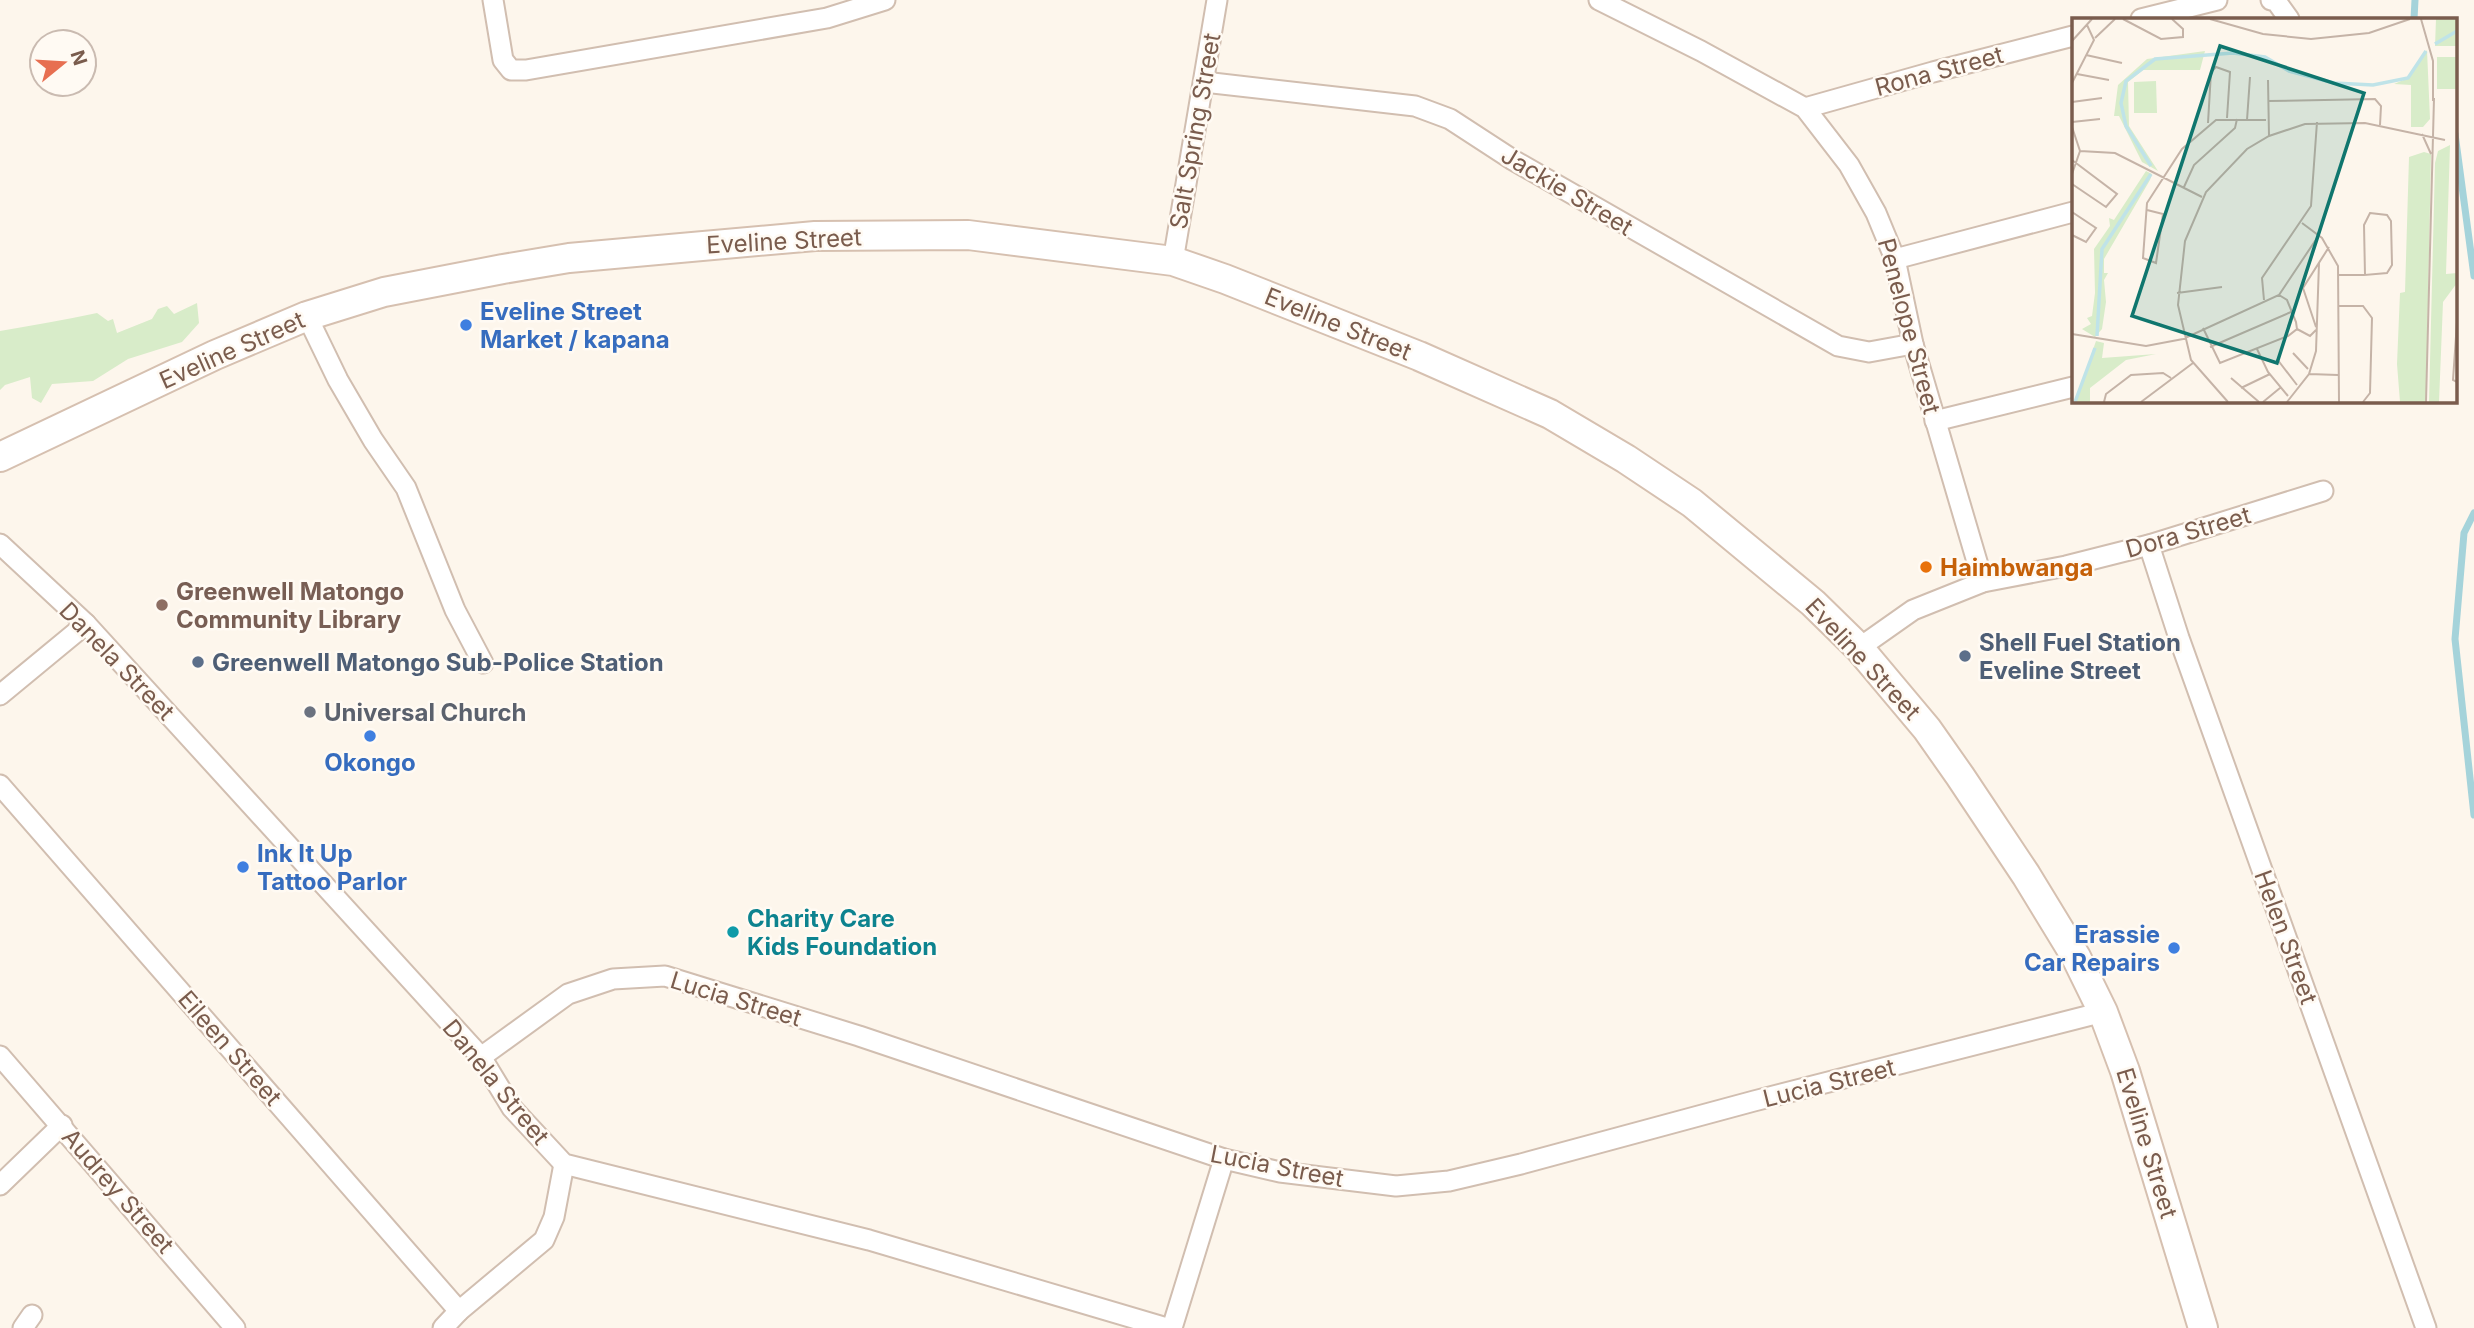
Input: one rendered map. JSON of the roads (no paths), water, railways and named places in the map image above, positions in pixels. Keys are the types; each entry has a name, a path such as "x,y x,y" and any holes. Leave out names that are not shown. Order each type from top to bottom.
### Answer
{"street":[{"path":"493,0 503,60 512,70 539,68 827,18 885,0"},
{"name":"Salt Spring Street","path":"1172,261 1217,0"},
{"name":"Penelope Street","path":"1599,0 1701,51 1805,108 1849,165 1875,213 1895,259 1913,344 1983,582"},
{"path":"2145,18 2217,0"},
{"path":"2271,0 2276,1 2288,18"},
{"name":"Rona Street","path":"1805,108 2072,36"},
{"name":"Jackie Street","path":"1203,82 1416,106 1450,119 1513,160 1838,346 1869,352 1913,344"},
{"path":"1895,259 2072,212"},
{"name":"Eveline Street","path":"0,457 215,355 307,316 384,292 503,268 618,253 815,236 968,235 1172,261 1226,279 1419,356 1550,414 1626,459 1692,503 1813,603 1859,648 1927,729 1961,776 2076,957 2103,1012 2125,1071 2203,1328"},
{"path":"307,316 338,380 406,488 455,610 483,663"},
{"path":"1935,421 2072,387"},
{"name":"Dora Street","path":"1859,648 1913,610 1983,582 2066,566 2149,545 2323,491"},
{"name":"Danela Street","path":"0,544 86,624 481,1058 512,1108 564,1164 869,1240 1167,1328"},
{"name":"Helen Street","path":"2149,545 2179,638 2426,1328"},
{"path":"0,695 86,624"},
{"name":"Eileen Street","path":"0,785 459,1311"},
{"name":"Lucia Street","path":"481,1058 568,994 613,979 665,976 859,1036 1224,1159 1280,1172 1396,1186 1449,1181 1521,1164 2103,1012"},
{"name":"Audrey Street","path":"0,1056 235,1328"},
{"path":"0,1185 62,1125"},
{"path":"1172,1328 1224,1159"},
{"path":"443,1328 459,1311 544,1240 554,1217 564,1164"}],"waterway":[{"path":"2414,18 2415,0"},
{"path":"2456,141 2474,276"},
{"path":"2474,513 2464,533 2455,639 2474,815"}],"place":[{"name":"Eveline Street Market / kapana","path":"466,325"},
{"name":"Haimbwanga","path":"1926,567"},
{"name":"Greenwell Matongo Community Library","path":"162,605"},
{"name":"Shell Fuel Station Eveline Street","path":"1965,656"},
{"name":"Greenwell Matongo Sub-Police Station","path":"198,662"},
{"name":"Universal Church","path":"310,712"},
{"name":"Okongo","path":"370,736"},
{"name":"Ink It Up Tattoo Parlor","path":"243,867"},
{"name":"Charity Care Kids Foundation","path":"733,932"},
{"name":"Erassie Car Repairs","path":"2174,948"}]}
